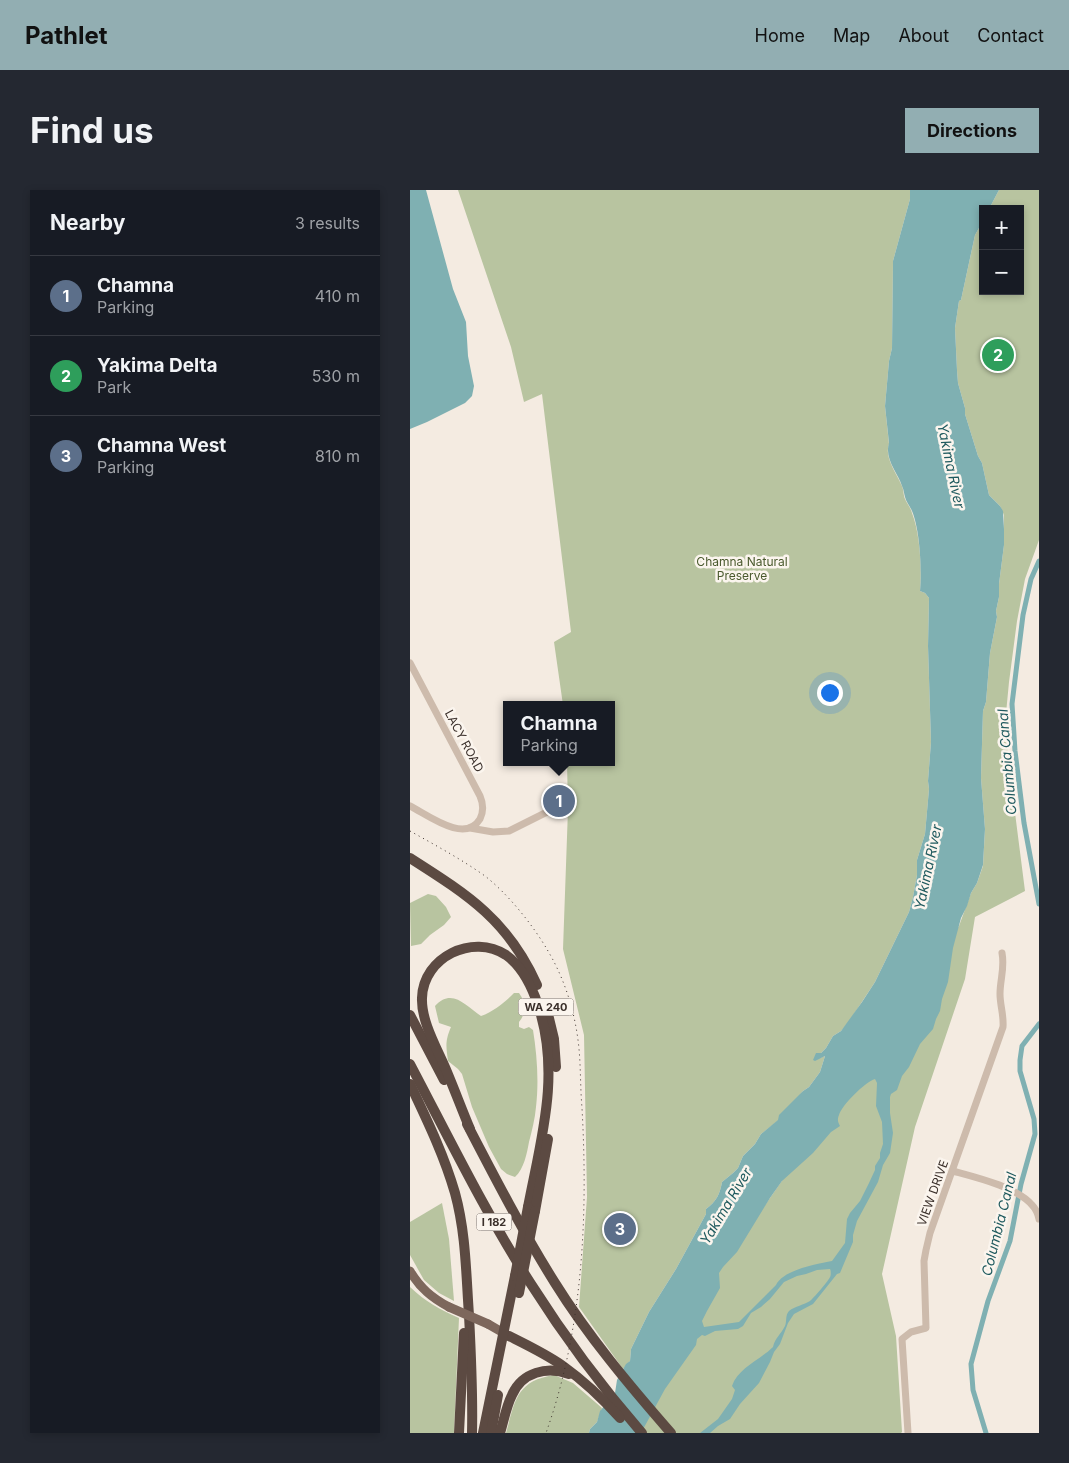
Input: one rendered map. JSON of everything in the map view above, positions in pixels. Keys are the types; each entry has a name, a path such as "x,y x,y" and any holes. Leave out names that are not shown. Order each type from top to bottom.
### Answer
{"highway":[{"name":"WA 240","path":"410,858 466,895 487,912 504,930 531,972 547,1012 554,1040 556,1081 553,1113 532,1209"},
{"path":"470,1129 425,1019 422,997 427,977 437,964 452,953 469,947 479,946 500,951 508,956 528,979 538,1005 547,1042 549,1066 548,1097 532,1209 516,1292 484,1433"},
{"name":"I 182","path":"410,1015 498,1184 555,1284 603,1350 671,1433"},
{"name":"I 182","path":"410,1064 478,1195 530,1284 592,1372 642,1433"},
{"path":"410,1084 435,1138 451,1181 462,1231 467,1279 472,1433"},
{"path":"460,1433 467,1279"},
{"path":"506,1334 562,1365 602,1398 634,1433"},
{"path":"491,1433 506,1334"},
{"path":"500,1433 512,1394 516,1387 527,1377 539,1372 558,1370 581,1380"}],"main road":[{"path":"410,1272 424,1291 449,1307 506,1334"}],"street":[{"name":"LACY ROAD","path":"410,663 482,799 482,816 470,828"},
{"path":"410,806 451,828 509,832 565,803"},
{"name":"VIEW DRIVE","path":"908,1433 902,1339 911,1332 926,1328 924,1261 930,1232 1003,1027 1000,996 1004,971 1002,953"},
{"path":"953,1171 997,1184 1019,1195 1034,1206 1039,1219"}],"green space":[{"name":"Chamna Natural Preserve","path":"458,190 910,190 910,199 893,261 892,348 885,406 889,444 888,454 915,521 920,551 920,591 929,598 928,646 931,742 929,789 925,834 917,860 917,875 913,897 909,912 875,982 848,1023 833,1036 821,1053 820,1058 825,1056 820,1072 779,1120 761,1134 755,1144 743,1156 738,1168 722,1182 717,1197 706,1209 706,1214 676,1269 649,1312 631,1349 630,1361 623,1369 579,1307 587,1197 584,1035 563,949 568,809 567,766 615,766 615,701 562,701 554,642 571,632 542,394 524,402 511,347"},
{"path":"999,190 1039,190 1039,540 1025,579 1017,621 1005,724 1025,891 975,917 965,979 915,1127 882,1274 896,1336 902,1432 633,1433 713,1280 959,926 983,866 985,829 981,778 983,711 986,702 990,653 997,617 996,611 1004,545 1004,515 1000,506 989,495 982,463 965,414 958,383 955,328 959,301 961,300 975,235 979,228 979,295 1024,295 1024,205 991,205"},
{"path":"428,894 436,896 446,907 451,917 421,944 411,946 410,903"},
{"path":"514,993 519,993 524,1004 519,1027 524,1029 529,1027 533,1030 537,1078 536,1111 525,1161 515,1177 501,1169 489,1147 472,1107 462,1074 448,1061 446,1044 451,1027 439,1023 435,1006 447,998 453,998 464,1003 481,1016 499,1006"},
{"path":"442,1203 449,1239 454,1301 439,1293 424,1280 410,1255 410,1222"},
{"path":"410,1287 433,1305 459,1318 454,1433 410,1433"},
{"path":"554,1375 573,1383 602,1408 597,1422 590,1429 589,1433 506,1433 519,1394 532,1382"}],"water":[{"path":"410,190 426,190 453,289 466,322 468,356 474,386 472,396 465,403 410,429"},
{"name":"Yakima River","path":"910,190 999,190 991,205 979,205 979,228 975,235 961,300 959,301 955,328 958,383 965,414 982,463 989,495 1003,511 1004,529 997,617 990,653 986,702 983,711 981,778 985,829 983,865 961,918 953,948 948,982 933,1029 920,1044 909,1067 902,1076 897,1090 891,1094 890,1113 893,1133 890,1153 883,1165 878,1182 857,1221 853,1242 840,1273 837,1274 813,1304 794,1314 759,1383 740,1404 730,1419 710,1433 700,1433 718,1419 732,1399 735,1390 732,1386 739,1374 773,1347 785,1326 789,1311 811,1300 829,1279 830,1269 817,1270 784,1282 770,1299 751,1313 743,1326 738,1329 715,1331 705,1336 702,1335 697,1339 696,1345 665,1389 641,1433 589,1433 590,1429 597,1422 600,1411 615,1393 617,1380 626,1364 630,1361 631,1349 649,1312 676,1269 706,1214 706,1209 717,1197 722,1182 738,1168 743,1156 755,1144 761,1134 778,1120 779,1115 809,1087 820,1072 825,1056 815,1061 813,1060 816,1053 821,1053 833,1036 841,1031 875,982 909,912 913,897 917,875 917,860 925,834 929,789 931,742 928,646 929,598 920,591 920,550 915,519 888,455 889,443 885,406 892,348 893,261 910,199","holes":["875,1079 877,1083 876,1106 882,1122 883,1144 880,1158 860,1201 847,1219 845,1243 832,1261 801,1268 785,1275 739,1322 704,1327 702,1321 720,1288 719,1273 737,1252 782,1181 813,1153 831,1132 840,1126 838,1118 844,1106 854,1094"]}],"waterway":[{"name":"Columbia Canal","path":"1039,561 1031,579 1023,615 1012,704 1015,751 1024,823 1039,904"},
{"name":"Columbia Canal","path":"986,1433 973,1390 971,1364 988,1301 1010,1241 1021,1184 1035,1134 1034,1119 1020,1071 1020,1060 1022,1046 1039,1024"}],"railway":[{"path":"410,831 485,876 520,910 554,961 574,1017 579,1048 584,1149 583,1231 580,1272 568,1354 546,1433"}],"place":[{"name":"Yakima Delta","path":"998,355"},
{"name":"Chamna","path":"559,801"},
{"name":"Chamna West","path":"620,1229"}]}
